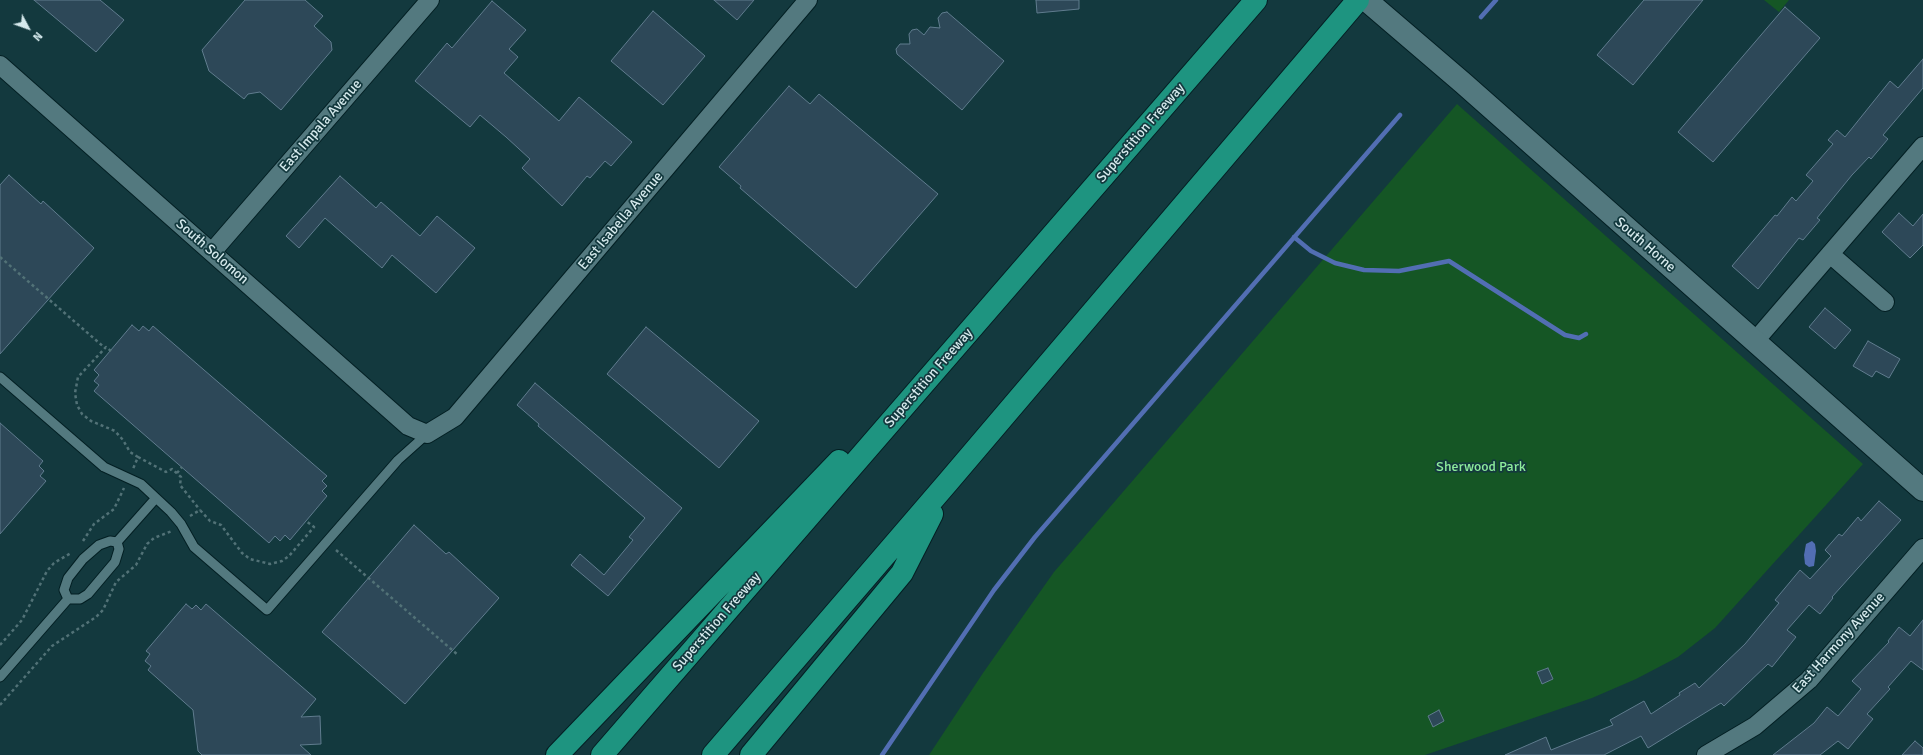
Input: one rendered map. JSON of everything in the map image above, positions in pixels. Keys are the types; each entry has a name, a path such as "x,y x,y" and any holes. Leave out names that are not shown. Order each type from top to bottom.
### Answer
{"highway":[{"name":"Superstition Freeway","path":"602,755 1256,0"},
{"path":"713,755 948,482 1358,0"},
{"path":"558,755 1037,253"},
{"path":"751,755 902,573 948,482"}],"street":[{"name":"East Impala Avenue","path":"212,252 430,0"},
{"name":"East Isabella Avenue","path":"427,434 455,417 808,0"},
{"name":"South Horne","path":"1366,0 1923,490"},
{"name":"South Solomon","path":"2,72 212,252 408,426 427,434"},
{"path":"1755,341 1923,146"},
{"path":"1830,254 1885,302"},
{"name":"East Harmony Avenue","path":"1706,755 1755,726 1809,680 1923,548"}],"lane":[{"path":"0,376 104,467 141,484 181,524 194,547 267,610 398,460 427,434"},
{"path":"117,542 156,498"},
{"path":"68,599 64,590 68,578 83,560 99,545 110,541 117,542"},
{"path":"0,678 68,599 80,599 88,594 104,577 115,562 119,549 117,542"}],"path":[{"path":"0,257 105,348 106,346 111,351"},
{"path":"105,348 78,377 75,393 77,405 82,414 91,421 115,431 123,440 130,452 138,457 166,472 172,469 177,473 181,477 180,485 200,510 210,521 220,525 242,553 250,559 270,564 282,561 289,556 312,529"},
{"path":"79,547 94,524 114,509 138,457"},
{"path":"177,473 182,467"},
{"path":"0,705 52,646 96,617 103,610 116,582 136,565 147,544 154,538 171,532 188,517 200,510"},
{"path":"306,521 314,527 312,529 326,542 458,655"},
{"path":"0,645 22,620 47,571 54,563 75,551"}],"green space":[{"path":"1764,0 1789,0 1779,12"},
{"name":"Sherwood Park","path":"1457,104 1863,464 1715,628 1678,657 1636,679 1592,698 1425,755 929,755 983,673 1054,572"}],"water":[{"path":"1812,541 1815,544 1816,551 1814,566 1809,567 1805,564 1804,555 1806,544"}],"building":[{"path":"34,0 100,0 124,20 96,52"},
{"path":"245,0 305,0 323,16 314,26 331,42 332,50 281,110 260,92 248,94 244,99 209,71 202,50"},
{"path":"714,0 754,0 737,20"},
{"path":"1036,0 1079,0 1079,9 1037,13"},
{"path":"1644,0 1703,0 1633,85 1597,55"},
{"path":"492,1 526,30 509,49 518,57 504,73 559,121 579,97 632,142 611,166 605,161 590,178 587,176 562,206 522,168 530,159 506,137 480,115 470,127 415,81 447,43 452,48"},
{"path":"1785,7 1820,38 1713,162 1678,132"},
{"path":"653,11 705,56 663,105 611,61"},
{"path":"947,12 1004,61 962,110 897,54 896,49 900,44 910,44 909,34 912,30 917,29 924,35 930,27 940,28 938,18 942,13"},
{"path":"1923,59 1923,88 1883,135 1888,139 1871,159 1869,157 1852,175 1817,218 1820,220 1803,240 1799,238 1758,289 1732,266 1792,197 1796,201 1813,181 1806,175 1833,144 1828,140 1837,130 1845,137 1890,81 1898,88"},
{"path":"789,86 810,104 819,94 938,194 856,288 740,188 741,186 719,167"},
{"path":"9,175 41,204 43,201 94,248 0,354 0,185"},
{"path":"340,176 376,208 381,202 420,236 437,216 475,248 436,293 392,255 382,268 325,218 299,248 286,236"},
{"path":"1899,213 1913,226 1923,214 1923,245 1910,258 1882,232"},
{"path":"1825,308 1851,330 1835,349 1809,327"},
{"path":"132,325 139,331 143,326 149,331 153,326 327,476 322,481 327,486 322,491 327,496 290,540 285,535 280,541 275,536 269,543 94,391 99,385 94,381 99,375 94,370"},
{"path":"646,327 759,421 719,468 607,374"},
{"path":"1868,341 1900,359 1889,378 1876,371 1872,377 1853,366"},
{"path":"535,383 682,508 608,596 571,565 580,554 604,575 633,540 629,537 645,518 538,426 539,424 517,405"},
{"path":"0,423 43,461 39,466 44,471 40,476 46,481 0,534"},
{"path":"1879,501 1901,520 1832,597 1833,598 1820,614 1809,605 1787,630 1796,637 1772,667 1768,664 1724,706 1721,703 1648,748 1641,736 1604,755 1505,755 1546,737 1551,750 1613,725 1610,720 1644,701 1651,714 1695,683 1699,688 1745,644 1779,603 1775,600 1800,570 1810,579 1831,556 1825,550 1839,534 1842,536 1858,517 1861,521"},
{"path":"414,525 446,554 449,552 499,598 405,704 322,632"},
{"path":"186,604 192,609 196,605 201,610 206,604 316,699 301,717 320,716 321,744 300,745 311,755 202,755 198,751 193,710 148,670 151,666 145,661 150,654 146,651"},
{"path":"1923,620 1923,670 1911,661 1888,687 1890,689 1867,714 1873,719 1848,749 1838,741 1820,755 1773,755 1814,723 1827,707 1838,716 1861,689 1852,681 1889,642 1888,641 1899,627 1910,636"},
{"path":"1548,668 1553,679 1542,684 1537,672"},
{"path":"1439,710 1444,721 1433,727 1428,716"},
{"path":"1915,741 1923,748 1923,755 1902,755"}],"waterway":[{"path":"1481,17 1496,0"},
{"path":"882,755 994,590 1035,537 1400,115"},
{"path":"1294,237 1311,251 1335,263 1364,270 1399,271 1449,261 1565,335 1579,338 1586,334"}]}
